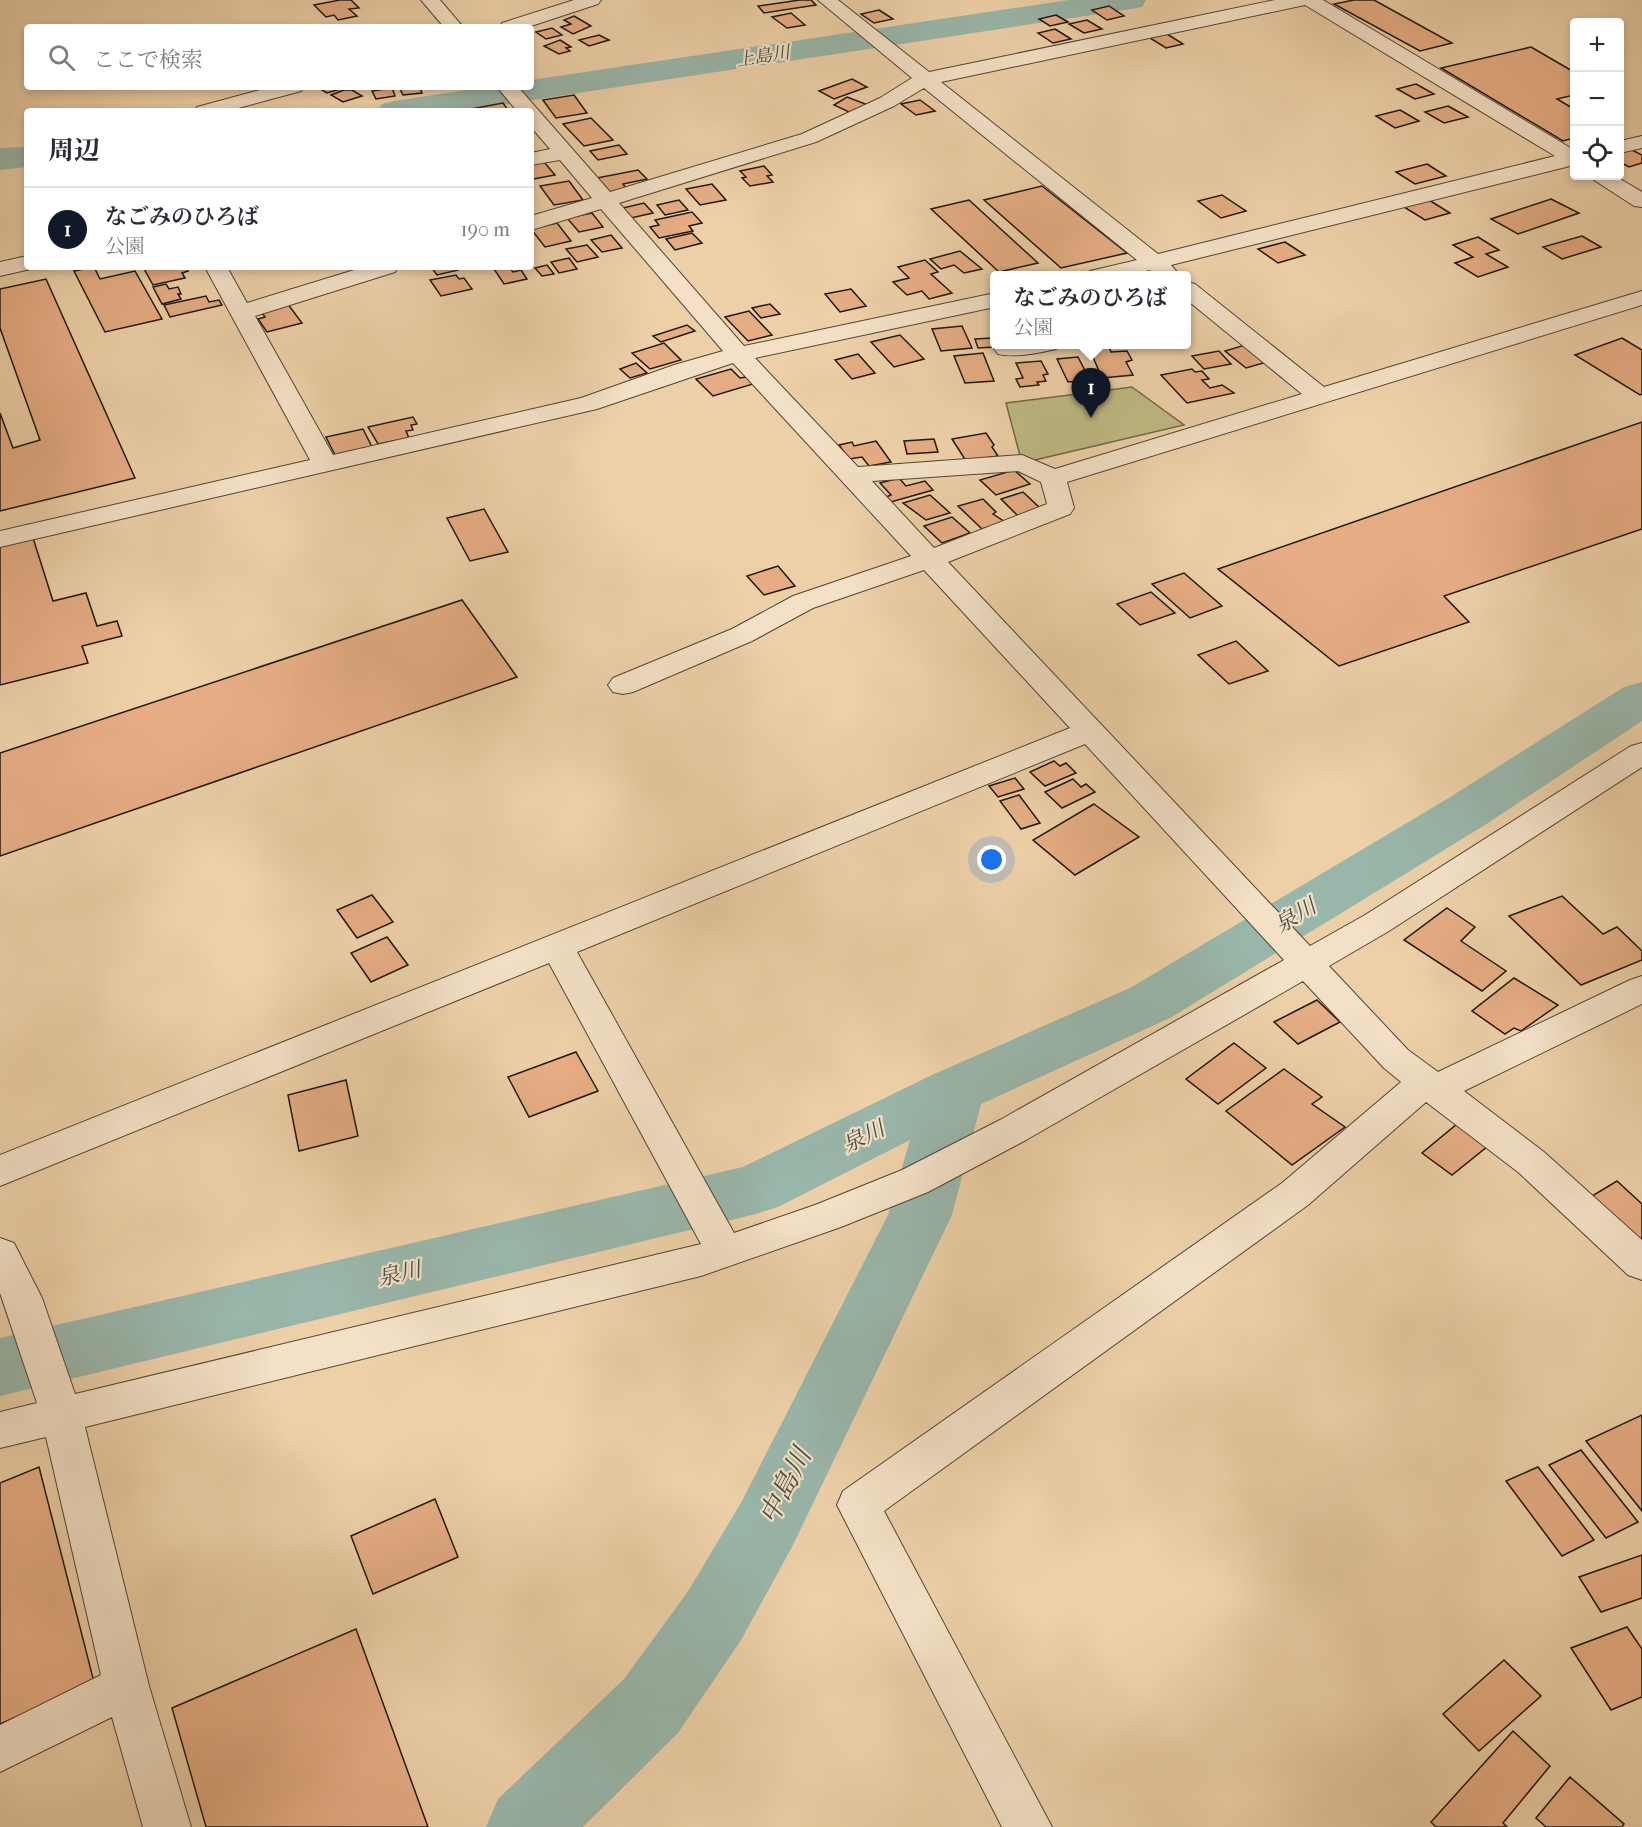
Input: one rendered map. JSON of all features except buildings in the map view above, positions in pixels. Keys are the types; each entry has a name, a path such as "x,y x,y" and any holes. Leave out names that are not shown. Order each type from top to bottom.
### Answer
{"street":[{"path":"430,0 451,24"},
{"path":"518,24 592,0"},
{"path":"827,0 1162,269"},
{"path":"534,222 809,138 887,102 925,79 1301,0"},
{"path":"1310,0 1570,157"},
{"path":"215,108 283,90"},
{"path":"534,118 738,354 1396,1059 1531,1162 1642,1264"},
{"path":"1624,146 1642,142"},
{"path":"534,158 564,153"},
{"path":"1144,271 1162,269 1570,160"},
{"path":"1608,180 1642,201"},
{"path":"0,268 24,264"},
{"path":"218,270 325,464"},
{"path":"242,312 377,270"},
{"path":"1191,292 1319,396"},
{"path":"852,475 1023,463 1053,478 1642,298"},
{"path":"0,539 588,404 680,371 738,354 860,327 990,306"},
{"path":"622,685 742,634 803,603 930,560 1061,508 1053,478"},
{"path":"0,1171 1090,731"},
{"path":"0,1430 702,1260 828,1216 915,1181 1012,1130 1377,923 1642,753"},
{"path":"557,946 724,1251"},
{"path":"1028,1827 858,1505 1295,1194 1429,1086 1642,989"},
{"path":"0,1254 22,1298 61,1414 126,1686 167,1827"},
{"path":"0,1749 126,1686"}],"shaded area":[{"path":"1132,387 1184,425 1022,463 1006,403"}],"waterway":[{"name":"上島川","path":"534,90 1131,0"},
{"name":"上島川","path":"414,108 533,90"},
{"name":"上島川","path":"0,159 24,157"},
{"name":"泉川","path":"955,1090 1150,1003 1466,812 1642,698"},
{"name":"泉川","path":"0,1367 756,1189 955,1090"},
{"name":"中島川","path":"526,1827 651,1706 715,1615 767,1524 920,1215 955,1090"}],"place":[{"name":"なごみのひろば","path":"1091,418"}]}
